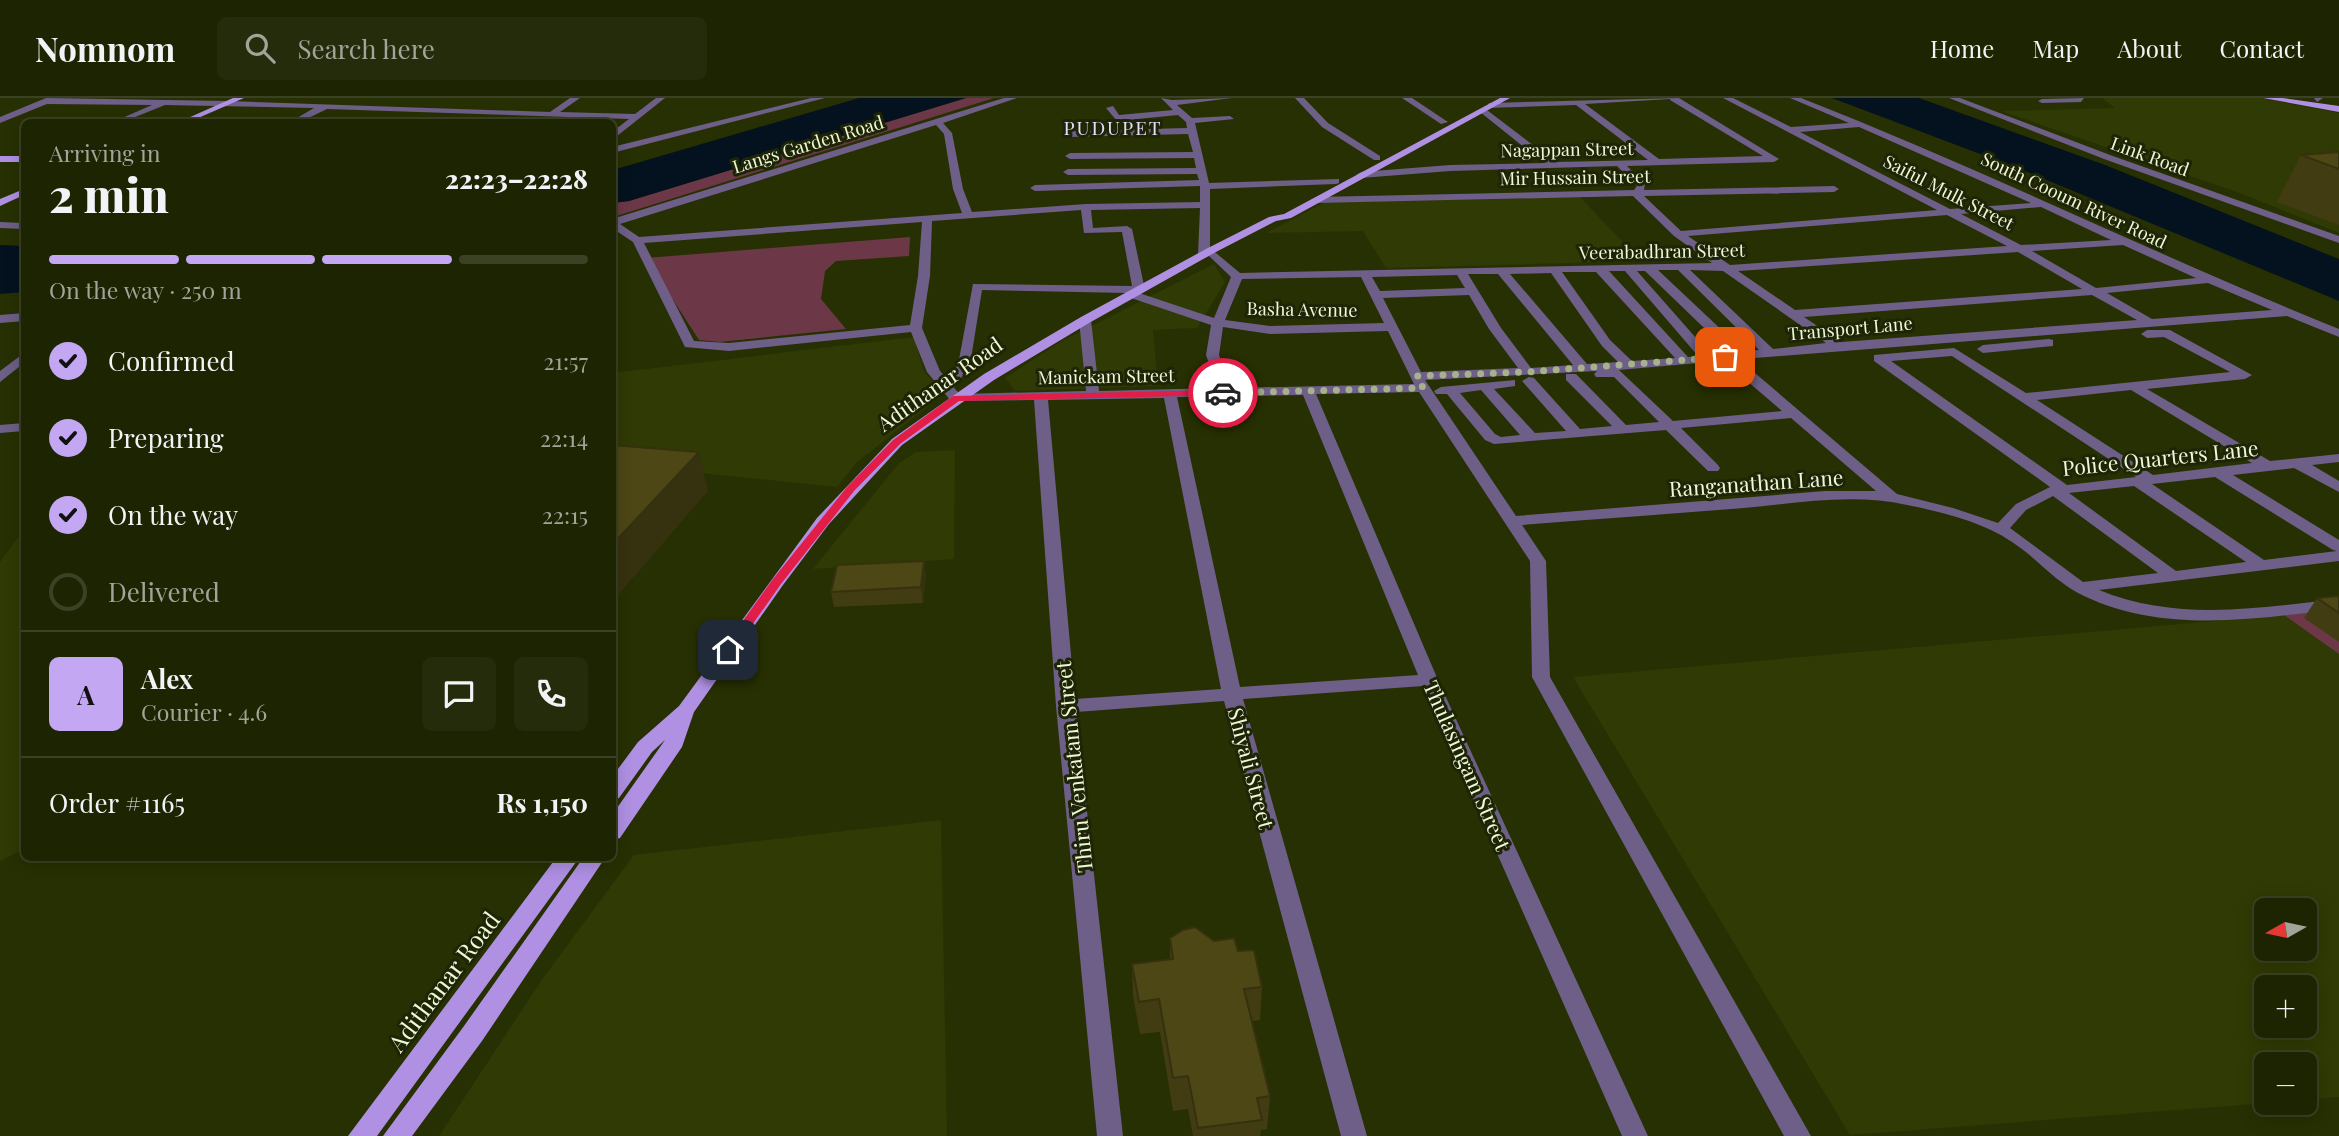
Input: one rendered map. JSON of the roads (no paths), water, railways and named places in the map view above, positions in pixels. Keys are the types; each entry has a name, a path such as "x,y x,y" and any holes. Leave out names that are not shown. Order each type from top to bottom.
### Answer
{"main road":[{"path":"190,119 240,98"},
{"name":"Adithanar Road","path":"1273,219 1277,213 1444,122 1506,98"},
{"path":"2267,98 2339,109"},
{"path":"2306,98 2339,103"},
{"name":"Adithanar Road","path":"616,787 645,747 686,710 777,581 850,489 952,393 1207,253 1273,219 1287,216 1488,105"},
{"path":"0,159 21,159"},
{"path":"0,203 21,193"},
{"name":"Adithanar Road","path":"616,826 672,747 686,710"},
{"name":"Adithanar Road","path":"361,1136 566,861"},
{"path":"396,1136 511,980 592,861"}],"street":[{"path":"300,119 344,98"},
{"path":"409,110 431,98"},
{"path":"550,115 576,98"},
{"path":"616,134 660,98"},
{"path":"765,98 779,109"},
{"path":"616,149 821,98"},
{"name":"Langs Garden Road","path":"616,222 1013,98"},
{"path":"1168,100 1228,98"},
{"path":"1299,98 1325,125 1377,158"},
{"path":"1406,98 1444,122"},
{"path":"1488,105 1529,102 1540,108 1666,98"},
{"name":"Nagappan Street","path":"1361,176 1450,168 1774,159 1673,98"},
{"name":"Saiful Mulk Street","path":"1727,98 1950,212 2097,291 2152,324"},
{"name":"South Cooum River Road","path":"1794,98 2042,205 2206,280 2339,333"},
{"name":"Link Road","path":"1953,98 2107,158 2339,240"},
{"path":"2038,99 2081,100 2079,98"},
{"path":"0,120 49,100 142,99 635,117"},
{"path":"2038,99 2053,105"},
{"path":"1168,100 1182,112 1191,126 1204,185 1207,253 1237,276 1232,295 1217,323 1211,353 1227,393"},
{"path":"124,119 167,102"},
{"path":"482,113 498,103"},
{"path":"1580,104 1658,163"},
{"path":"1488,105 1552,164"},
{"path":"1110,108 1117,118 1182,112"},
{"path":"1069,134 1191,126 1230,119"},
{"path":"938,122 948,133 958,189 968,215"},
{"path":"1790,130 1860,125"},
{"path":"1070,156 1198,155"},
{"path":"1619,163 1642,186 1636,194 1678,234 1838,346"},
{"path":"1068,172 1201,171"},
{"path":"1035,188 1336,181"},
{"name":"Mir Hussain Street","path":"1316,200 1834,189"},
{"path":"637,240 1086,206 1204,205"},
{"path":"1678,234 2042,205"},
{"path":"1086,206 1088,231 1128,229 1136,293"},
{"path":"927,217 916,328 934,372 952,393"},
{"path":"0,225 21,226"},
{"path":"616,226 637,240 689,344 729,347 916,328"},
{"name":"Veerabadhran Street","path":"1237,276 1730,268 2123,242"},
{"path":"1681,267 1770,353"},
{"path":"1648,268 1741,356"},
{"path":"1600,269 1685,361"},
{"path":"1629,269 1708,359"},
{"path":"1555,270 1623,368 1671,425 1713,468"},
{"path":"1502,271 1583,368"},
{"path":"1461,272 1470,291 1528,377 1577,434"},
{"path":"1365,274 1422,386 1538,561 1541,677 1798,1136"},
{"path":"1795,314 2206,280"},
{"name":"Basha Avenue","path":"952,393 964,365 976,286 1136,293 1217,323 1270,330 1391,327"},
{"path":"1375,295 1470,291"},
{"path":"0,313 21,315"},
{"name":"Transport Lane","path":"1422,386 1528,377 1583,368 1623,368 1838,346 2286,313"},
{"path":"0,319 21,315"},
{"path":"0,330 21,316"},
{"path":"1085,320 1093,396"},
{"path":"1983,349 2166,333 2245,375 2025,397"},
{"path":"2173,576 1879,358 1954,352 2025,397 2262,566"},
{"path":"0,378 21,360"},
{"path":"1422,386 1450,390 1528,377 1571,377 1623,368 1731,363 1893,498"},
{"path":"1571,377 1622,429"},
{"name":"Manickam Street","path":"952,393 1041,397 1422,386"},
{"path":"1484,386 1531,438"},
{"path":"2133,386 2267,466"},
{"path":"1450,390 1490,437 1499,441 1793,414"},
{"name":"Thulasingam Street","path":"1308,391 1429,680 1635,1136"},
{"name":"Shiyali Street","path":"1170,394 1232,695 1354,1136"},
{"name":"Thiru Venkatam Street","path":"1041,397 1066,706 1110,1136"},
{"path":"0,429 21,427"},
{"name":"Police Quarters Lane","path":"2000,530 2021,507 2059,490 2339,458"},
{"path":"2297,463 2339,487"},
{"path":"2218,472 2339,547"},
{"name":"Ranganathan Lane","path":"1511,521 1814,497 1893,498 1940,509 2000,530 2017,538 2080,587 2133,606 2182,616 2228,615 2339,604"},
{"path":"2080,587 2339,556"},
{"path":"1066,706 1429,680"}],"water":[{"path":"859,98 966,98 629,201 616,203 616,169"},
{"path":"1832,98 1919,98 2105,165 2339,259 2339,301 2020,169"},
{"path":"0,245 21,246 21,292 0,294"}],"district":[{"name":"PUDUPET","path":"1113,127"}]}
